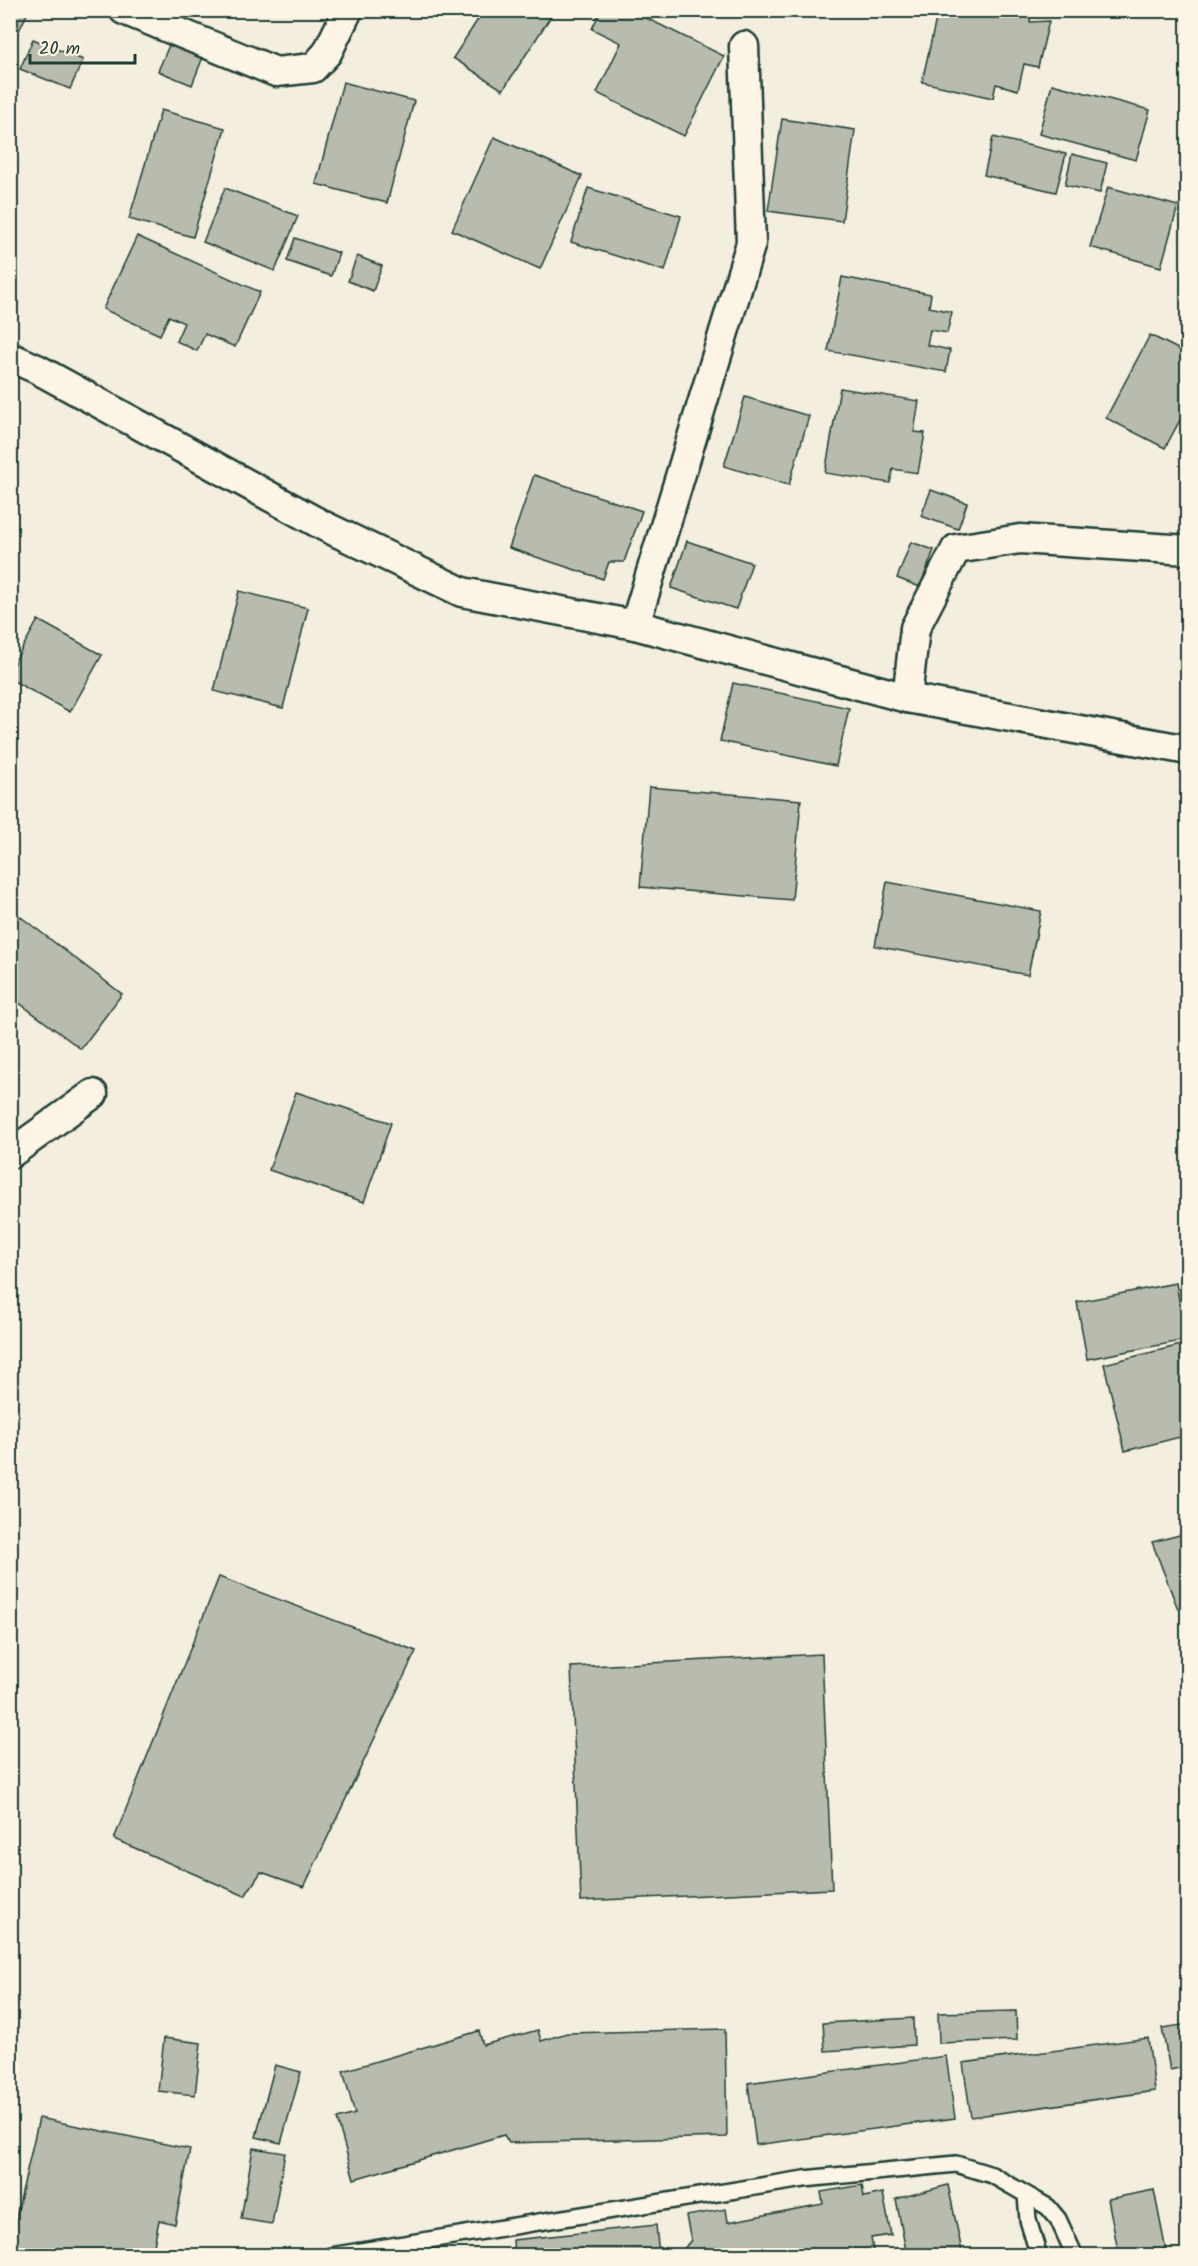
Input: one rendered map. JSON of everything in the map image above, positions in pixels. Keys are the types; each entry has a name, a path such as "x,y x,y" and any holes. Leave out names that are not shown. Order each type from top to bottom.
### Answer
{"street":[{"path":"124,10 276,72 314,68 327,53 348,10"},
{"path":"635,626 751,243 744,46"},
{"path":"10,357 37,369 324,526 462,592 635,626 907,698 1188,750"},
{"path":"907,698 915,628 956,549 1020,539 1188,550"},
{"path":"10,1154 93,1094"}],"lane":[{"path":"330,2256 804,2179 956,2164 992,2175 1048,2207 1058,2219 1075,2256"},
{"path":"1026,2195 1028,2220 1039,2256"}],"building":[{"path":"10,10 29,10 12,45 10,44"},
{"path":"484,10 555,10 503,90 453,58"},
{"path":"601,10 630,10 724,56 684,136 597,93 621,43 592,29"},
{"path":"938,10 1032,10 1030,22 1049,21 1038,67 1024,64 1018,90 996,84 993,98 922,82"},
{"path":"33,39 83,60 70,89 20,69"},
{"path":"170,43 203,57 192,85 158,71"},
{"path":"343,82 414,101 387,203 316,184"},
{"path":"1052,84 1150,110 1136,160 1039,134"},
{"path":"161,110 225,128 193,237 129,219"},
{"path":"782,119 855,130 842,221 768,211"},
{"path":"494,137 582,176 540,269 452,230"},
{"path":"993,137 1066,154 1056,192 984,175"},
{"path":"1072,154 1107,163 1100,193 1065,185"},
{"path":"1108,187 1178,206 1161,267 1090,247"},
{"path":"225,188 298,216 275,271 203,242"},
{"path":"588,188 681,216 665,271 571,242"},
{"path":"137,236 260,292 235,347 205,334 197,351 176,341 184,323 169,316 160,335 103,309"},
{"path":"295,238 339,253 331,276 287,261"},
{"path":"357,256 382,266 373,291 348,281"},
{"path":"842,277 931,294 929,307 952,312 947,333 930,330 927,345 950,350 946,372 828,351"},
{"path":"1150,335 1188,354 1188,405 1165,448 1106,418"},
{"path":"840,388 919,401 914,432 925,433 918,473 893,469 890,483 825,473"},
{"path":"745,397 809,416 789,485 724,466"},
{"path":"534,475 642,511 624,562 609,562 603,579 509,548"},
{"path":"931,490 967,503 958,529 921,516"},
{"path":"687,541 752,563 736,609 671,588"},
{"path":"911,542 934,550 920,587 897,578"},
{"path":"239,591 308,608 283,708 214,691"},
{"path":"38,620 102,655 70,712 10,679 10,670"},
{"path":"733,683 849,708 836,766 720,741"},
{"path":"649,787 801,800 792,900 640,887"},
{"path":"887,882 1041,911 1028,975 875,946"},
{"path":"17,914 122,994 81,1049 10,996 10,922"},
{"path":"296,1092 391,1123 364,1202 269,1170"},
{"path":"1176,1283 1186,1340 1087,1359 1077,1302"},
{"path":"1185,1344 1188,1356 1188,1435 1125,1451 1104,1364"},
{"path":"1188,1533 1188,1606 1178,1609 1152,1542"},
{"path":"219,1577 416,1651 304,1887 261,1872 245,1896 114,1839"},
{"path":"822,1654 832,1889 581,1901 571,1667"},
{"path":"1016,2011 1017,2040 939,2043 938,2013"},
{"path":"913,2018 914,2045 825,2051 823,2023"},
{"path":"1188,2024 1188,2066 1170,2070 1162,2028"},
{"path":"725,2029 727,2137 509,2143 504,2135 354,2179 337,2119 355,2114 343,2071 479,2031 483,2045 538,2030 541,2041 567,2033"},
{"path":"164,2038 201,2043 195,2095 158,2091"},
{"path":"1148,2038 1155,2091 971,2117 963,2063"},
{"path":"946,2056 955,2118 756,2145 748,2083"},
{"path":"275,2065 301,2072 281,2143 256,2137"},
{"path":"39,2118 190,2149 175,2224 159,2220 152,2256 10,2256 10,2244"},
{"path":"253,2148 285,2153 272,2224 241,2219"},
{"path":"862,2185 864,2197 883,2193 891,2235 871,2238 874,2256 678,2256 691,2240 686,2216 726,2209 728,2222 823,2204 821,2192"},
{"path":"948,2185 963,2256 907,2256 896,2199"},
{"path":"1154,2190 1167,2256 1119,2256 1108,2199"},
{"path":"656,2225 659,2256 514,2256 513,2240"}]}
